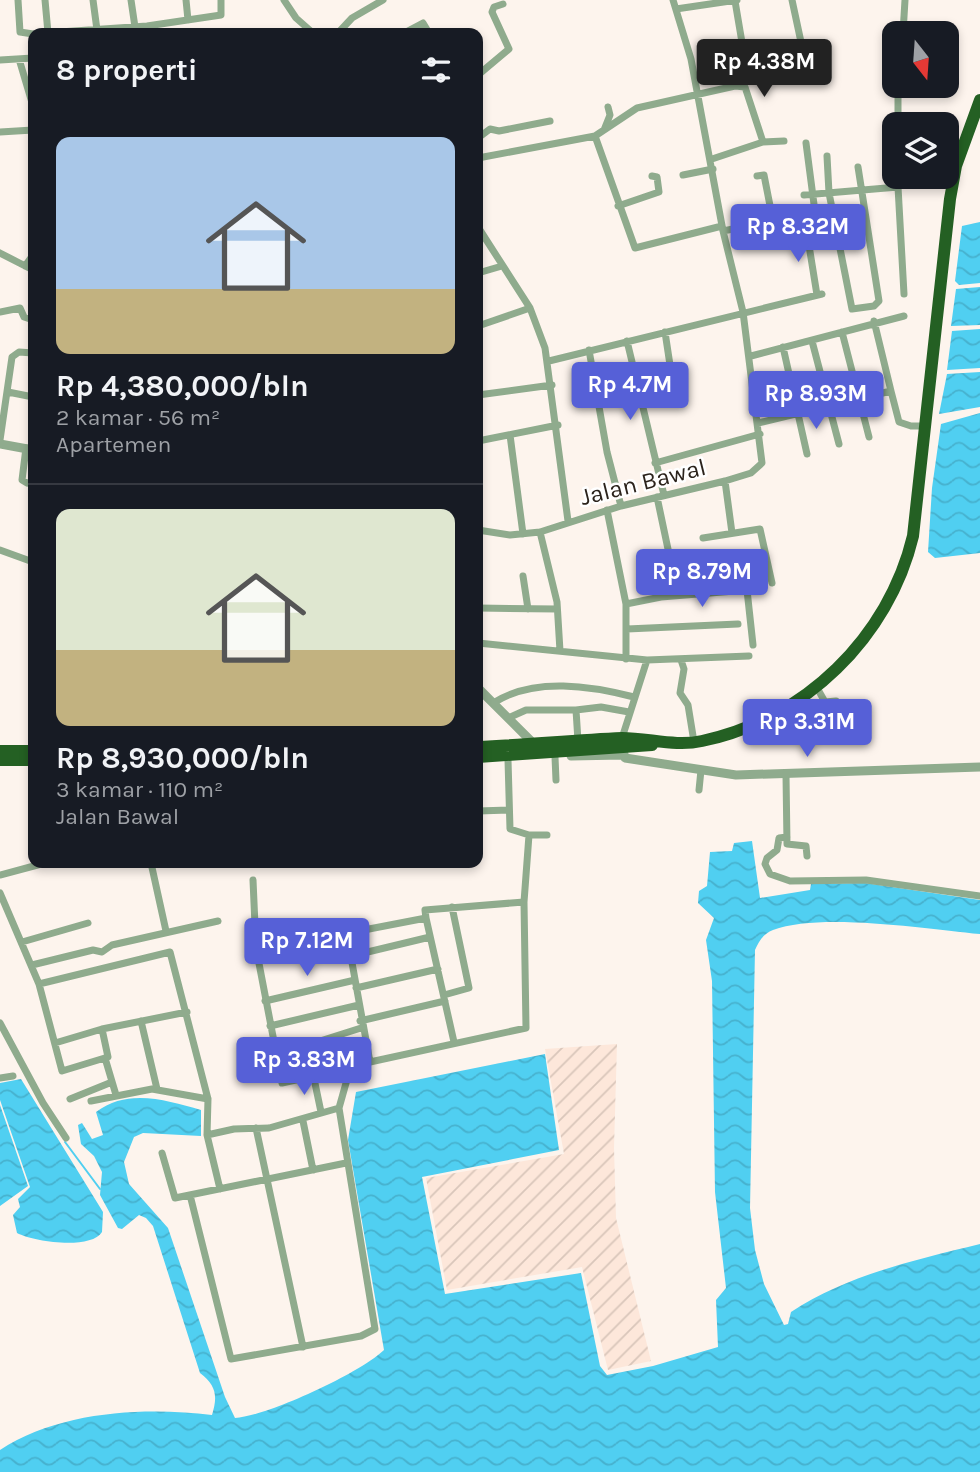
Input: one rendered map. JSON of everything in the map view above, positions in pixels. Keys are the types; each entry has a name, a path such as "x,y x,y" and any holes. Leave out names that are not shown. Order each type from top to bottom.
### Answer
{"highway":[{"path":"483,760 666,742 694,742 743,729 776,714 836,671 883,611 905,568 913,536 952,188 967,130 980,100"},
{"path":"483,744 578,741 622,747"},
{"path":"0,749 28,749"},
{"path":"0,760 28,760"}],"street":[{"path":"18,0 20,32 28,33"},
{"path":"45,0 47,28"},
{"path":"93,0 97,28"},
{"path":"131,0 135,27"},
{"path":"186,0 188,20"},
{"path":"122,28 220,15 221,0"},
{"path":"284,0 296,18 307,28"},
{"path":"343,28 368,3 383,0"},
{"name":"Jalan Bawal","path":"483,530 523,534 540,532 621,506 725,481 760,466 760,434 764,421 751,356 749,310 713,169 717,157 699,97 679,9 673,0"},
{"path":"679,9 736,0 747,72"},
{"path":"736,86 747,72 803,59 792,0"},
{"path":"904,21 905,0"},
{"path":"483,71 510,48 492,12 494,7 503,4"},
{"path":"0,60 28,58"},
{"path":"19,59 28,89"},
{"path":"483,157 595,136 636,108 699,97 736,86 745,87 763,142"},
{"path":"605,129 610,115 608,107"},
{"path":"483,134 490,129 501,131 550,121"},
{"path":"0,132 28,130"},
{"path":"595,136 635,248 774,221 764,175 757,176"},
{"path":"717,157 763,142 784,141"},
{"path":"806,143 808,195 816,212"},
{"path":"827,156 830,193 849,306 854,309 874,306 879,301 858,167"},
{"path":"683,175 713,169"},
{"path":"618,206 659,191 657,177 652,176"},
{"path":"808,195 882,188"},
{"path":"898,189 904,294"},
{"path":"549,361 820,294 806,227"},
{"path":"483,235 530,308 549,361 568,521"},
{"path":"0,253 28,267"},
{"path":"483,272 502,266"},
{"path":"0,313 21,308 24,317 28,318"},
{"path":"483,324 530,308"},
{"path":"751,356 812,341 874,321 904,316"},
{"path":"874,321 899,422 926,426"},
{"path":"664,332 670,365"},
{"path":"842,332 869,437"},
{"path":"627,341 655,463 672,568"},
{"path":"812,341 839,444"},
{"path":"783,347 807,454"},
{"path":"589,350 607,453 621,506"},
{"path":"28,353 19,352 12,357 0,442 28,449"},
{"path":"483,394 552,385"},
{"path":"764,421 891,391"},
{"path":"8,393 28,396"},
{"path":"483,440 558,425"},
{"path":"655,463 760,434"},
{"path":"510,435 523,534"},
{"path":"27,482 22,480 28,453"},
{"path":"725,481 732,533"},
{"path":"607,510 626,604 626,659"},
{"path":"703,538 761,529 772,583"},
{"path":"540,532 558,608 560,651"},
{"path":"0,550 28,560"},
{"path":"523,576 528,610"},
{"path":"626,604 661,597 747,590 753,645"},
{"path":"483,608 558,608"},
{"path":"626,629 738,624"},
{"path":"483,643 647,660 749,656"},
{"path":"622,747 629,712 647,660"},
{"path":"681,660 684,669 680,693 688,705 694,742"},
{"path":"820,683 825,702 836,701"},
{"path":"495,702 514,694 574,686 602,688 634,697"},
{"path":"483,692 533,742"},
{"path":"508,718 526,710 576,710 601,706 629,712"},
{"path":"576,710 578,741"},
{"path":"483,760 555,757 622,747 641,762 736,775 980,767"},
{"path":"555,757 556,780"},
{"path":"508,760 512,831 547,835"},
{"path":"0,766 28,766"},
{"path":"699,790 701,770"},
{"path":"786,775 788,845 806,846 807,856"},
{"path":"483,811 509,810"},
{"path":"190,1195 229,1357 236,1359 361,1336 375,1329 339,1108 348,1076 370,1062 454,1042 522,1030 528,1025 524,902 529,835"},
{"path":"787,837 779,838 777,850 767,858 765,864 770,874 784,880 866,880 980,896"},
{"path":"0,875 28,868"},
{"path":"152,868 166,931"},
{"path":"253,880 256,948 283,1084 314,1076"},
{"path":"0,893 39,984 62,1071 108,1056 102,1029"},
{"path":"312,940 347,935 452,908 524,902"},
{"path":"276,1055 469,988 452,908"},
{"path":"423,916 454,1042"},
{"path":"32,965 93,950 102,952 112,945 218,921"},
{"path":"22,942 88,923"},
{"path":"347,935 361,1025 370,1062"},
{"path":"351,956 430,937"},
{"path":"39,984 170,952 208,1099 207,1135 220,1189"},
{"path":"265,1001 438,969"},
{"path":"270,1026 359,1005"},
{"path":"55,1043 102,1029 187,1012"},
{"path":"141,1021 157,1090"},
{"path":"0,1023 4,1038 66,1138"},
{"path":"307,1045 321,1112"},
{"path":"105,1058 116,1095"},
{"path":"0,1078 13,1076"},
{"path":"70,1099 112,1082"},
{"path":"93,1090 95,1100 157,1090 208,1099"},
{"path":"207,1135 303,1121 321,1112 339,1108"},
{"path":"303,1121 313,1170"},
{"path":"256,1128 303,1347"},
{"path":"162,1153 173,1195 190,1195 346,1163"}],"shaded area":[{"path":"617,1044 614,1148 616,1218 651,1361 608,1370 582,1267 447,1290 426,1178 564,1154 545,1049"}],"water":[{"path":"980,222 980,283 959,285 955,281 962,226"},
{"path":"980,287 980,325 951,326 956,289"},
{"path":"980,329 980,368 947,370 952,331"},
{"path":"980,372 980,407 939,414 947,374"},
{"path":"980,413 980,553 935,558 928,552 932,488 941,424"},
{"path":"752,841 760,898 810,890 811,884 865,883 980,900 980,934 874,923 818,922 773,930 762,938 755,950 750,1208 755,1250 764,1284 784,1325 788,1324 791,1312 858,1278 980,1244 980,1472 0,1472 0,1450 49,1427 131,1412 212,1415 214,1391 200,1373 153,1226 139,1215 122,1229 118,1228 100,1195 102,1172 94,1156 81,1144 78,1125 82,1123 92,1139 103,1135 96,1112 121,1100 147,1098 201,1110 201,1136 143,1133 134,1137 124,1162 129,1184 168,1228 225,1397 235,1418 269,1410 313,1392 355,1370 384,1350 348,1140 356,1092 545,1054 559,1150 422,1177 445,1294 581,1273 600,1366 607,1375 653,1366 718,1347 716,1300 726,1288 715,1192 712,981 706,940 714,918 698,903 699,891 707,886 710,852 732,851 734,843"},
{"path":"21,1079 103,1212 102,1232 96,1238 62,1243 17,1233 13,1215 20,1207 18,1199 30,1187 0,1100 0,1083"},
{"path":"0,1105 28,1186 0,1206"}],"waterway":[{"path":"65,1142 100,1189"}]}
